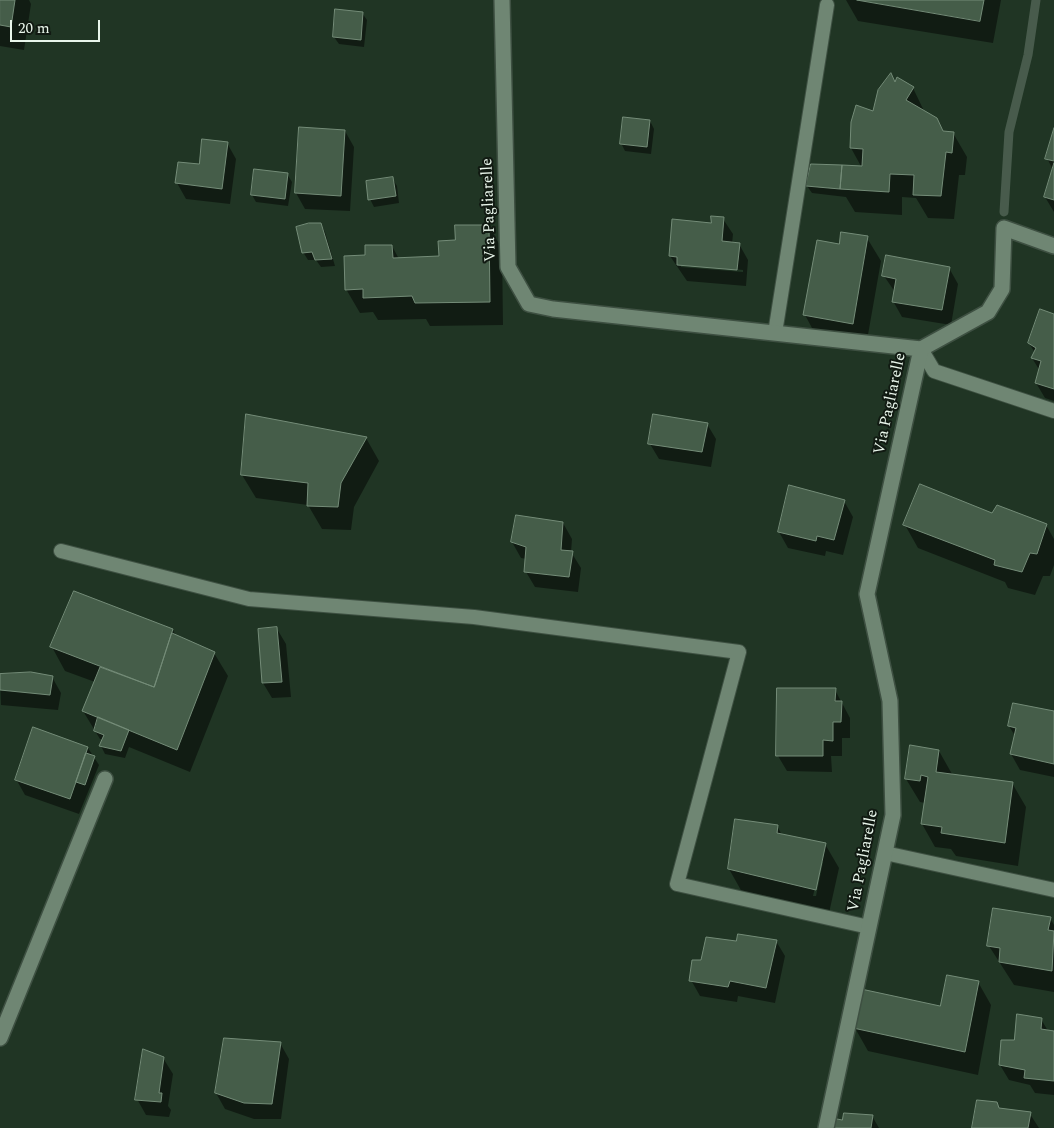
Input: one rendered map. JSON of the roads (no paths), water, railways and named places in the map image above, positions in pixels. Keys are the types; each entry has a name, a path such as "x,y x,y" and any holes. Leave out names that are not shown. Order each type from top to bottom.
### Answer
{"street":[{"name":"Via Pagliarelle","path":"502,0 508,267 528,304 553,309 920,348 867,594 890,701 893,815 826,1128"},
{"path":"920,348 988,312 1002,289 1004,228 1054,246"},
{"path":"0,1038 105,778"}],"lane":[{"path":"775,333 827,5"},
{"path":"920,348 934,371 1054,410"},
{"path":"62,551 249,599 474,616 739,652 677,884 869,926"},
{"path":"885,853 1054,890"}],"waterway":[{"path":"1004,212 1009,132 1028,55 1036,0"}]}
